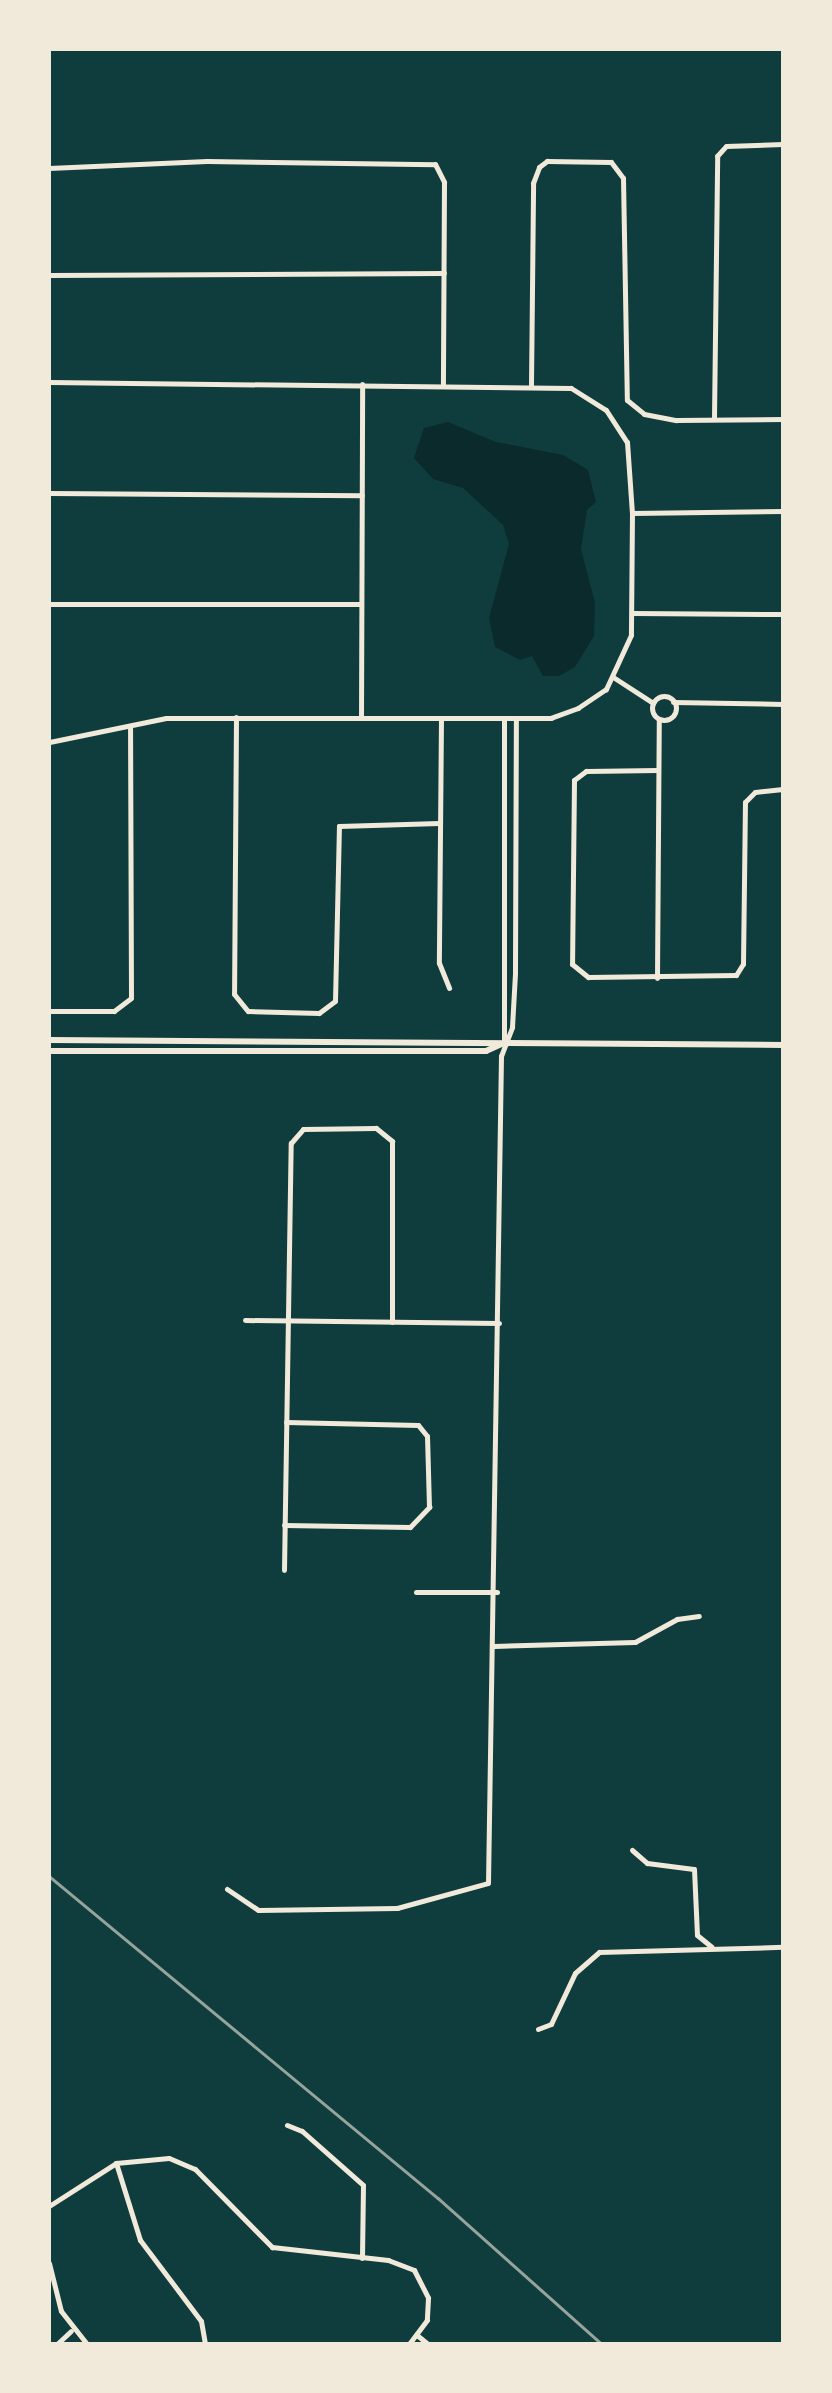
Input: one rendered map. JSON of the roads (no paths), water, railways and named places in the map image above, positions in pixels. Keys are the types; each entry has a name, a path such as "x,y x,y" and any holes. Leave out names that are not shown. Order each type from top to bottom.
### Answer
{"street":[{"path":"714,418 717,156 726,146 783,144"},
{"path":"49,168 425,161 443,172 443,384"},
{"path":"531,385 533,183 539,167 547,161 611,162 622,178 627,400 644,414 783,419"},
{"path":"49,275 443,272"},
{"path":"49,382 531,385 571,388 606,410 628,442 632,513 632,613 613,677 578,708 551,718 516,719 166,718 130,728 49,742"},
{"path":"361,718 362,384"},
{"path":"49,493 362,495"},
{"path":"632,513 783,511"},
{"path":"49,604 361,604"},
{"path":"632,613 783,614"},
{"path":"613,677 653,703 659,719 657,978"},
{"path":"653,703 663,697 673,702 783,704"},
{"path":"659,719 673,716 673,702"},
{"path":"236,717 234,994 248,1012 319,1013 335,1001 339,826 439,823"},
{"path":"440,718 439,963 449,988"},
{"path":"227,1889 258,1910 397,1908 488,1883 497,1592 504,719"},
{"path":"49,1051 486,1051 503,1044 512,1027 515,973 516,719"},
{"path":"49,1011 114,1012 131,998 130,728"},
{"path":"658,770 586,771 573,780 575,972 657,978 736,975 743,964 745,802 755,792 783,789"},
{"path":"49,1040 783,1045"},
{"path":"284,1570 290,1143 303,1129 324,1126 376,1128 392,1141 392,1322"},
{"path":"245,1320 499,1323"},
{"path":"285,1525 410,1527 429,1507 427,1436 418,1425 286,1422"},
{"path":"416,1592 497,1592"},
{"path":"494,1646 635,1642 677,1619 699,1616"},
{"path":"632,1850 647,1863 694,1869 697,1935 715,1948"},
{"path":"538,2029 551,2024 575,1973 599,1952 783,1948"},
{"path":"286,2125 302,2131 363,2185 362,2258"},
{"path":"49,2206 116,2162 169,2158 195,2169 272,2247 362,2258 414,2270 428,2298 418,2336 409,2344"},
{"path":"116,2162 140,2240 201,2321 205,2344"},
{"path":"49,2263 71,2332 87,2344"},
{"path":"57,2344 71,2332"},
{"path":"418,2336 428,2344"}],"water":[{"path":"448,422 496,442 563,455 588,470 596,502 587,510 581,549 595,603 594,636 575,667 559,676 543,676 532,656 520,660 495,647 489,618 509,544 503,525 463,488 433,479 414,458 424,428"}],"railway":[{"path":"49,1876 438,2198 602,2344"}]}
